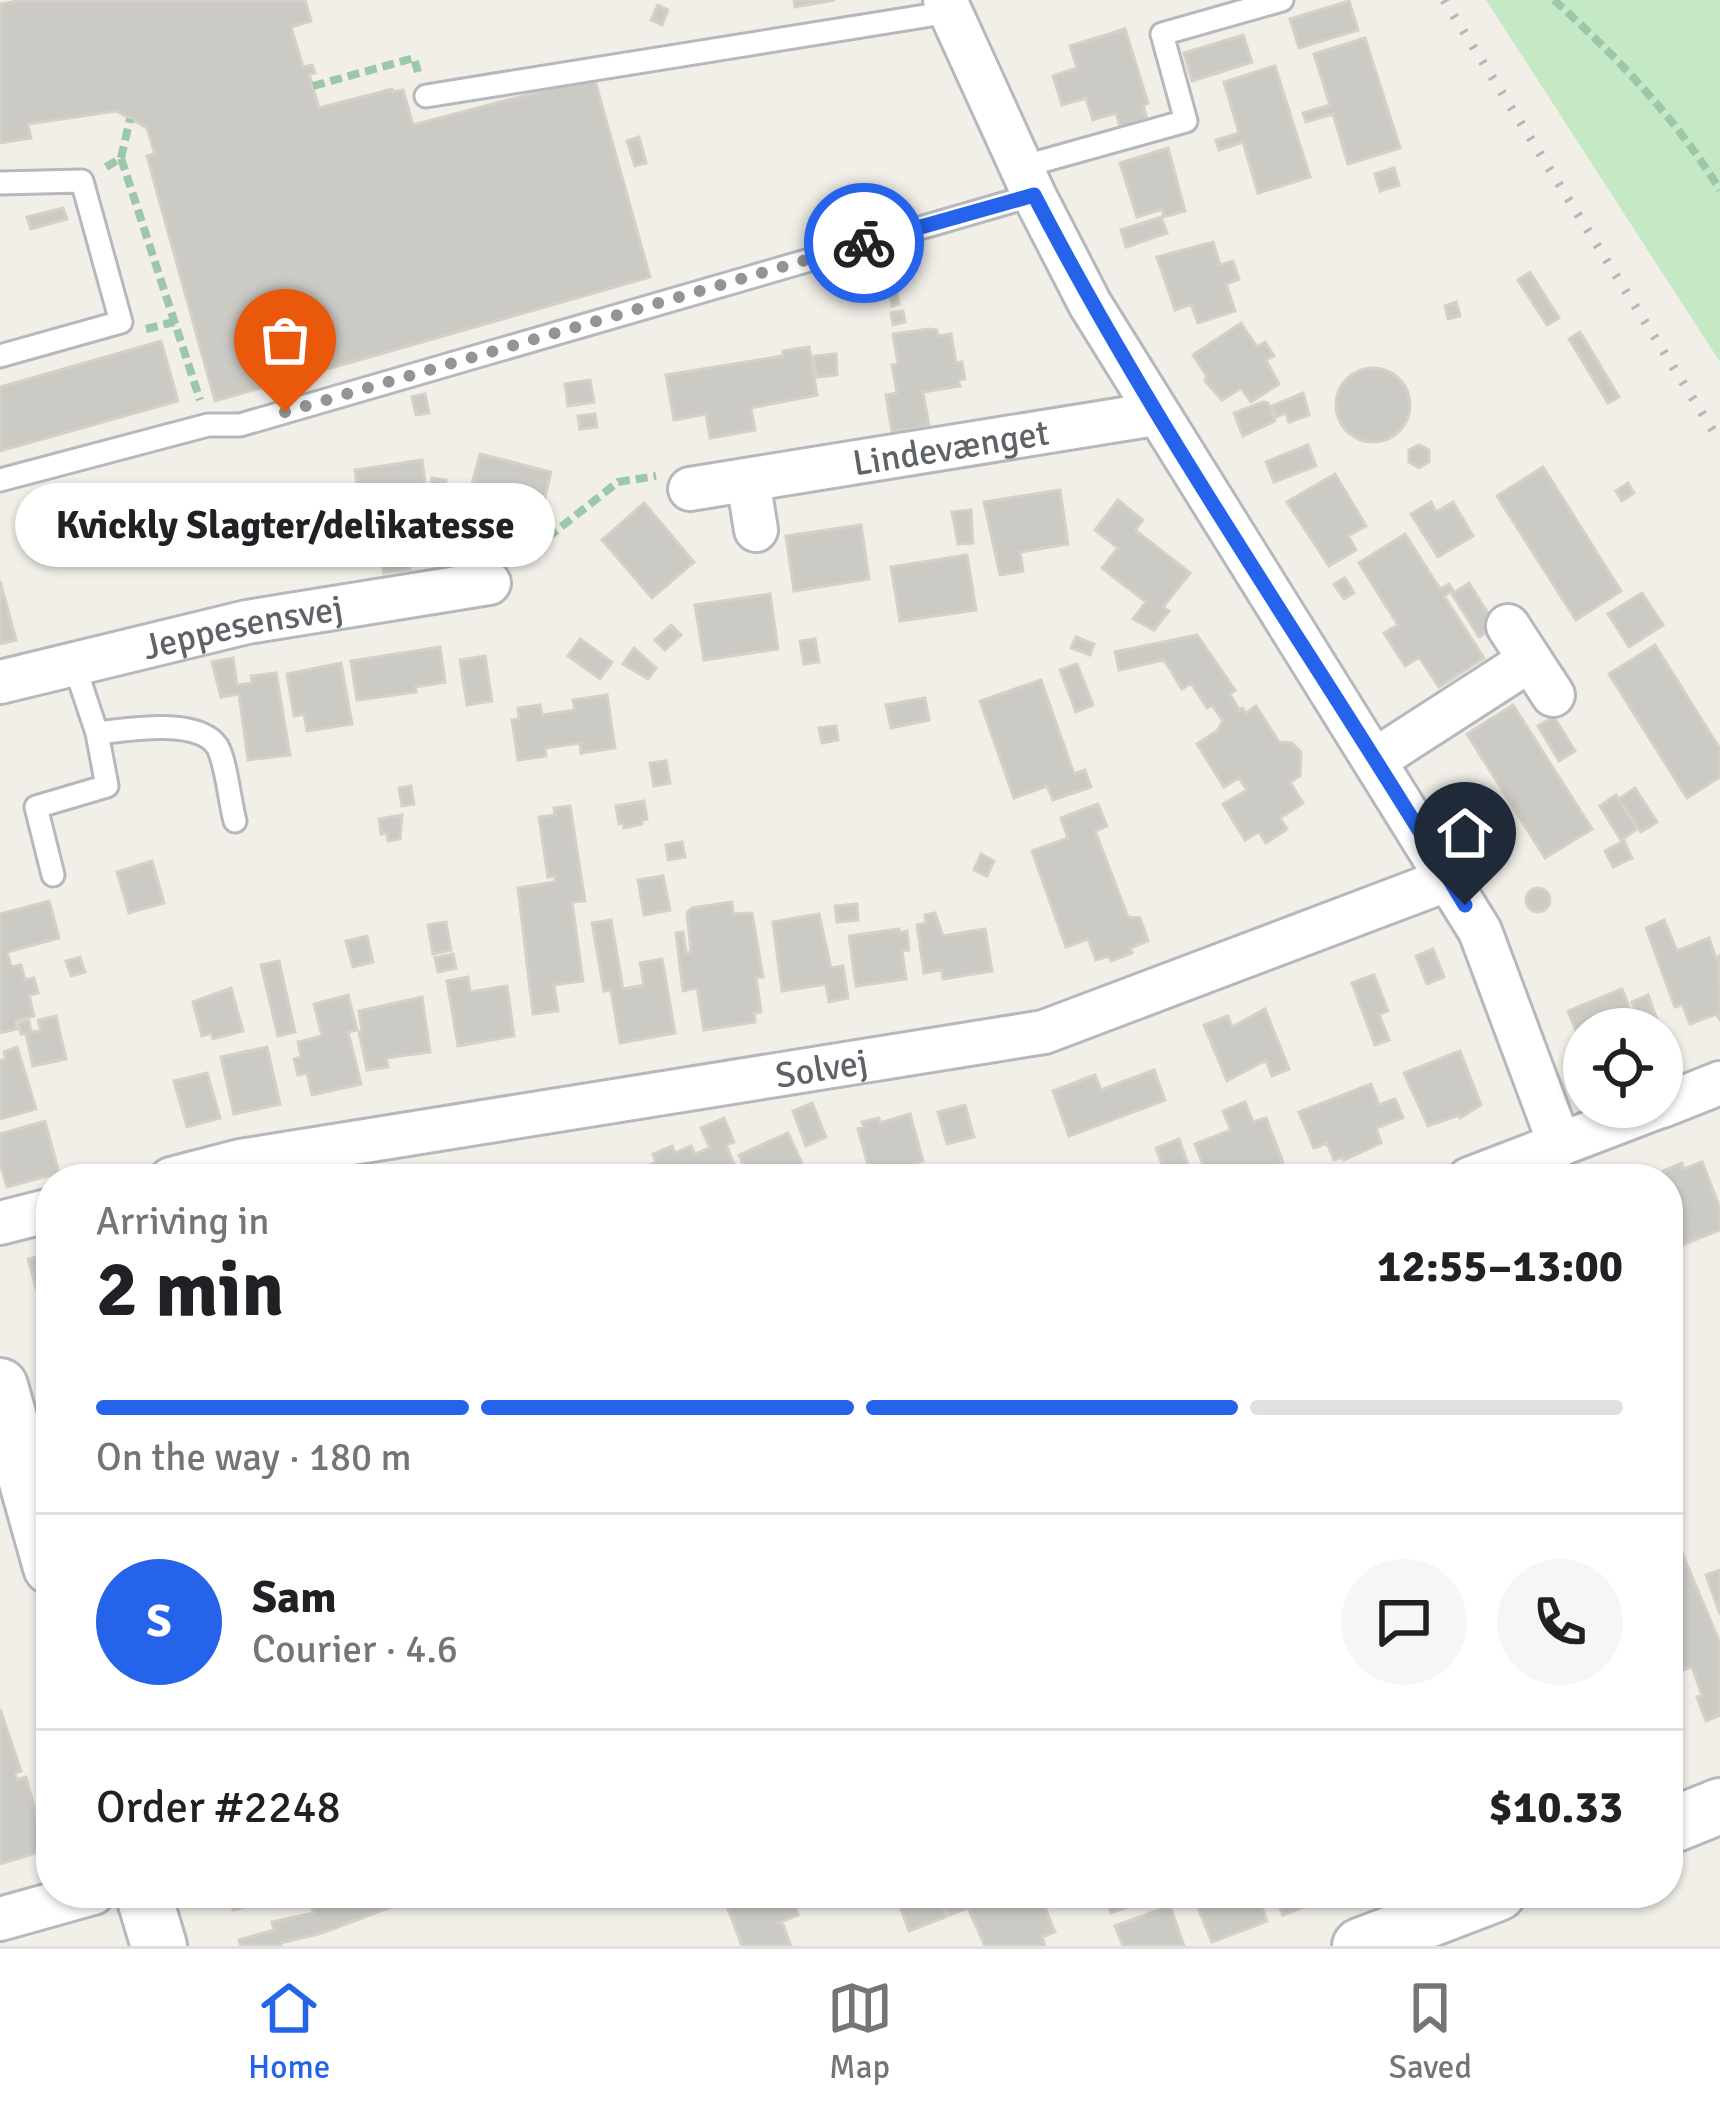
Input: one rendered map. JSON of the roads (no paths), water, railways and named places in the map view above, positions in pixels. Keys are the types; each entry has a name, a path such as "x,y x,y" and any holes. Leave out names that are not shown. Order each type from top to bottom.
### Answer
{"street":[{"path":"948,6 1027,181 1090,304 1480,931 1560,1145"},
{"name":"Lindevænget","path":"690,489 1155,415"},
{"path":"748,480 756,530"},
{"name":"Jeppesensvej","path":"0,682 247,622 489,583"},
{"path":"1375,760 1530,661"},
{"name":"Solvej","path":"228,1164 1044,1032 1449,879"},
{"path":"1683,1097 1720,1083"},
{"path":"1509,1164 1604,1128"},
{"path":"0,1223 36,1214"},
{"path":"0,1386 36,1514"},
{"path":"1683,1821 1720,1807"},
{"path":"0,1919 39,1908"},
{"path":"148,1908 159,1946"},
{"path":"1362,1946 1460,1908"}],"lane":[{"path":"0,480 208,425 240,425 1027,181 1186,121 1162,34 1282,0"},
{"path":"426,96 948,6"},
{"path":"0,183 82,182 122,322 0,356"},
{"path":"53,875 36,807 107,786 98,733 74,664"},
{"path":"98,733 167,727 200,733 217,747 235,821"}],"railway":[{"path":"1444,0 1720,442"}],"place":[{"name":"Kvickly Slagter/delikatesse","path":"285,412"}]}
